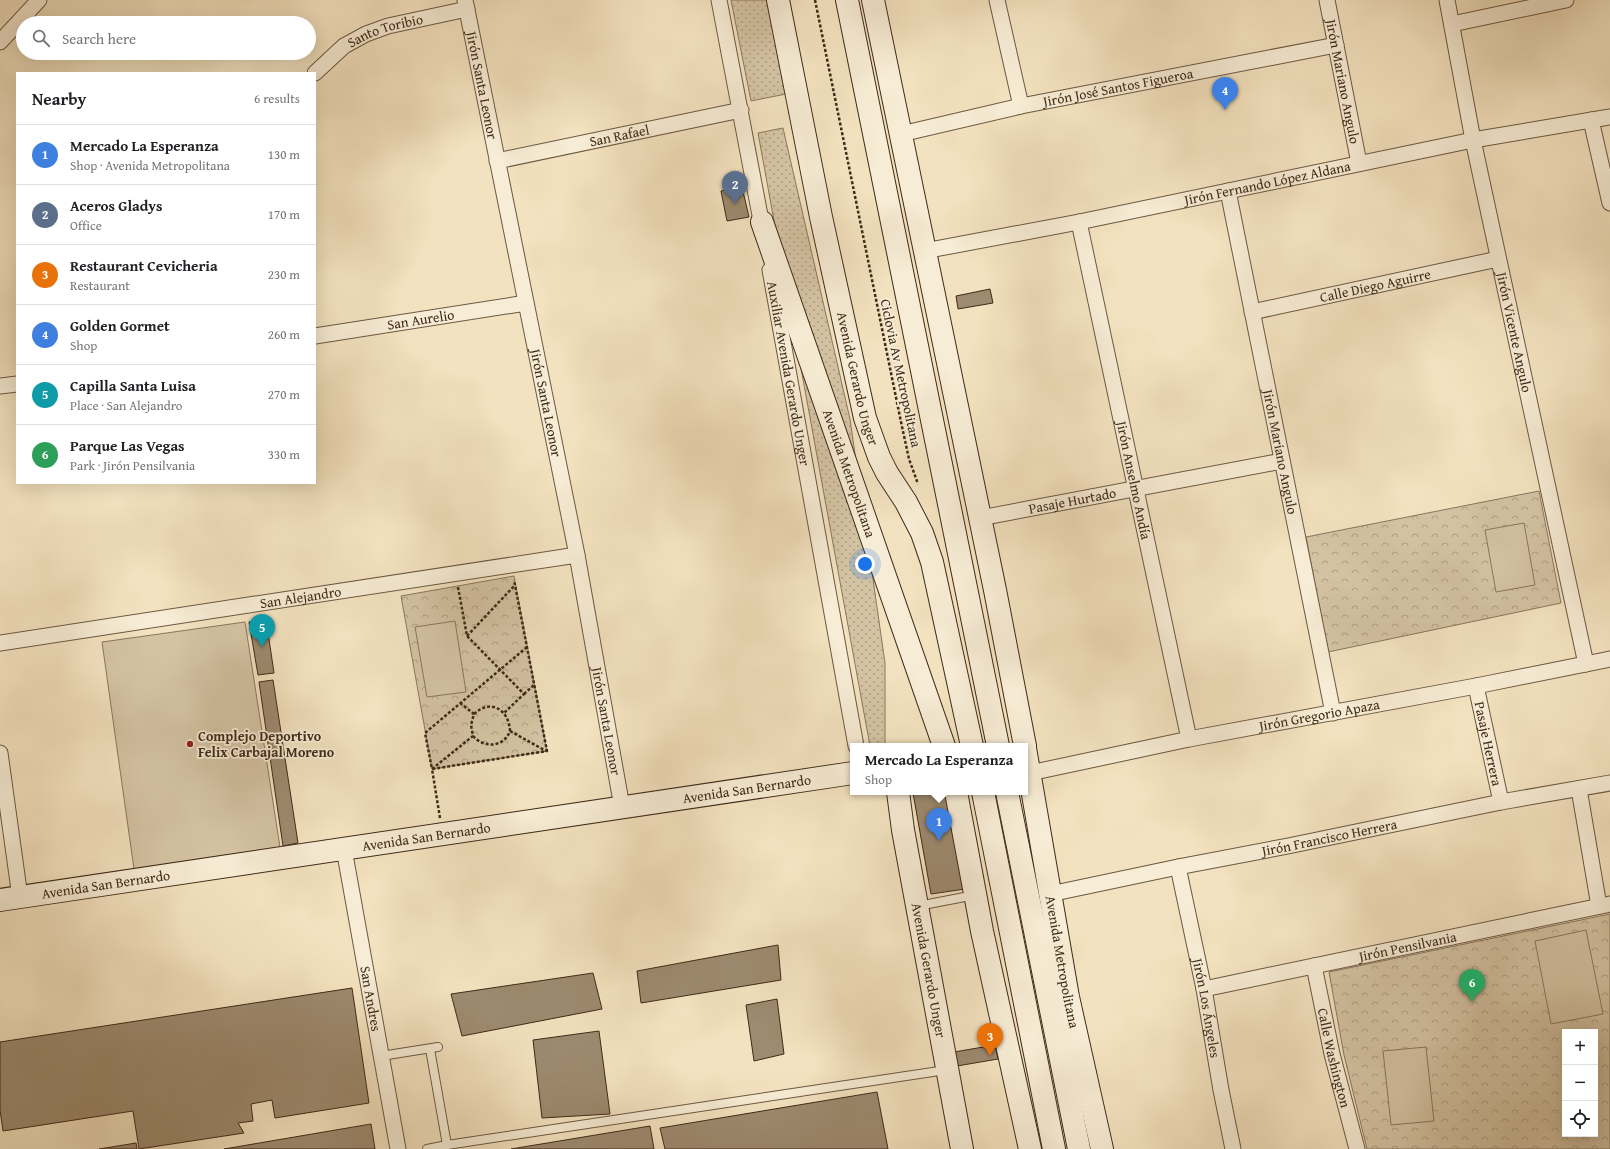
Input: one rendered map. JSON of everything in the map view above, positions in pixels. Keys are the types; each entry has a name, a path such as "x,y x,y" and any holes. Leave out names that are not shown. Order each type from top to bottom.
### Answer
{"street":[{"path":"24,16 39,0"},
{"name":"Auxiliar Avenida Gerardo Unger","path":"719,0 762,222 855,743"},
{"name":"Avenida Gerardo Unger","path":"778,0 821,217 865,418 879,457 887,473 906,502 922,534 932,562 971,743"},
{"path":"847,0 997,743"},
{"path":"873,0 980,518 1024,743"},
{"path":"997,0 1021,106"},
{"name":"Jirón Mariano Angulo","path":"1327,0 1359,163"},
{"name":"Jirón Vicente Angulo","path":"1447,0 1473,140 1586,664"},
{"path":"1452,24 1566,0"},
{"name":"Santo Toribio","path":"316,72 344,46 366,34 388,26 466,4"},
{"name":"Jirón Santa Leonor","path":"466,4 577,555 622,807"},
{"path":"0,42 16,25"},
{"name":"Jirón José Santos Figueroa","path":"901,134 1021,106 1336,45"},
{"name":"San Rafael","path":"497,161 741,110"},
{"name":"Jirón Fernando López Aldana","path":"924,251 1079,222 1473,140 1610,117"},
{"path":"1591,120 1610,203"},
{"name":"Jirón Mariano Angulo","path":"1228,191 1333,713"},
{"name":"Avenida Metropolitana","path":"762,222 943,743"},
{"name":"Jirón Anselmo Andía","path":"1079,222 1189,740"},
{"name":"Calle Diego Aguirre","path":"1252,312 1498,259"},
{"name":"San Aurelio","path":"316,336 526,302"},
{"path":"0,386 16,384"},
{"name":"Pasaje Hurtado","path":"980,518 1282,461"},
{"name":"San Alejandro","path":"0,643 577,555"},
{"name":"Jirón Gregorio Apaza","path":"1028,773 1189,740 1610,659"},
{"name":"Pasaje Herrera","path":"1476,686 1501,802"},
{"path":"0,753 10,899"},
{"name":"Avenida San Bernardo","path":"10,899 850,773"},
{"name":"Avenida Metropolitana","path":"1028,778 1068,997 1102,1149"},
{"name":"Jirón Francisco Herrera","path":"1050,894 1501,802 1610,783"},
{"path":"1579,789 1605,905"},
{"name":"Avenida Gerardo Unger","path":"898,795 903,830 962,1149"},
{"path":"957,795 976,895 1030,1149"},
{"path":"984,795 1054,1149"},
{"name":"Avenida Metropolitana","path":"1008,795 1079,1149"},
{"name":"San Andres","path":"344,849 398,1149"},
{"name":"Jirón Los Ángeles","path":"1178,867 1204,989 1221,1090 1233,1149"},
{"name":"Jirón Pensilvania","path":"1204,989 1605,905"},
{"name":"Calle Washington","path":"1314,966 1332,1054 1357,1149"}],"lane":[{"path":"917,906 976,895"},
{"path":"381,1056 438,1047"},
{"path":"430,1049 447,1145"},
{"path":"427,1149 912,1077 948,1070"}],"path":[{"name":"Ciclovia Av Metropolitana","path":"814,0 901,422 919,488"},
{"path":"511,565 548,752"},
{"path":"456,573 467,636 524,694"},
{"path":"467,636 515,585"},
{"path":"443,834 425,733 527,647"},
{"path":"504,713 535,685"},
{"path":"460,703 474,714"},
{"path":"487,706 496,707 504,713 509,722 510,730 504,739 496,745 485,744 473,736 471,725 474,714 487,706"},
{"path":"510,730 548,752"},
{"path":"432,769 473,736"},
{"path":"432,769 548,752"}],"green space":[{"path":"731,0 767,0 786,94 751,101"},
{"path":"783,128 850,419 885,663 885,743 869,743 758,133"},
{"path":"1539,491 1561,603 1328,652 1306,537"},
{"path":"1524,523 1535,585 1496,592 1485,530"},
{"path":"514,576 547,751 432,769 401,596"},
{"path":"455,621 466,692 427,697 415,627"},
{"name":"Complejo Deportivo Felix Carbajal Moreno","path":"245,622 280,847 134,869 102,642"},
{"path":"1610,914 1610,1149 1367,1149 1344,1055 1329,972"},
{"path":"1586,930 1603,1014 1551,1024 1535,941"},
{"path":"1426,1047 1434,1121 1391,1125 1383,1051"}],"building":[{"path":"742,187 749,217 727,221 721,191"},
{"path":"990,289 993,303 958,309 956,296"},
{"path":"266,619 274,673 258,675 249,622"},
{"path":"273,680 298,843 283,846 259,682"},
{"path":"913,795 949,795 965,889 931,894"},
{"path":"778,945 781,980 641,1003 637,971"},
{"path":"593,973 602,1009 462,1036 451,994"},
{"path":"352,988 369,1103 275,1118 272,1100 251,1104 253,1121 238,1123 244,1133 139,1149 133,1111 3,1131 0,1110 0,1042"},
{"path":"777,999 784,1054 754,1061 746,1005"},
{"path":"599,1031 610,1114 542,1118 533,1040"},
{"path":"995,1045 998,1059 957,1066 954,1052"},
{"path":"877,1092 888,1149 665,1149 660,1128"},
{"path":"371,1124 375,1149 224,1149"},
{"path":"650,1126 654,1149 511,1149"},
{"path":"136,1143 137,1149 99,1149"}],"place":[{"name":"Golden Gormet","path":"1225,110"},
{"name":"Aceros Gladys","path":"735,204"},
{"name":"Capilla Santa Luisa","path":"262,647"},
{"name":"Complejo Deportivo Felix Carbajal Moreno","path":"190,744"},
{"name":"Mercado La Esperanza","path":"939,841"},
{"name":"Parque Las Vegas","path":"1472,1002"},
{"name":"Restaurant Cevicheria","path":"990,1056"}]}
